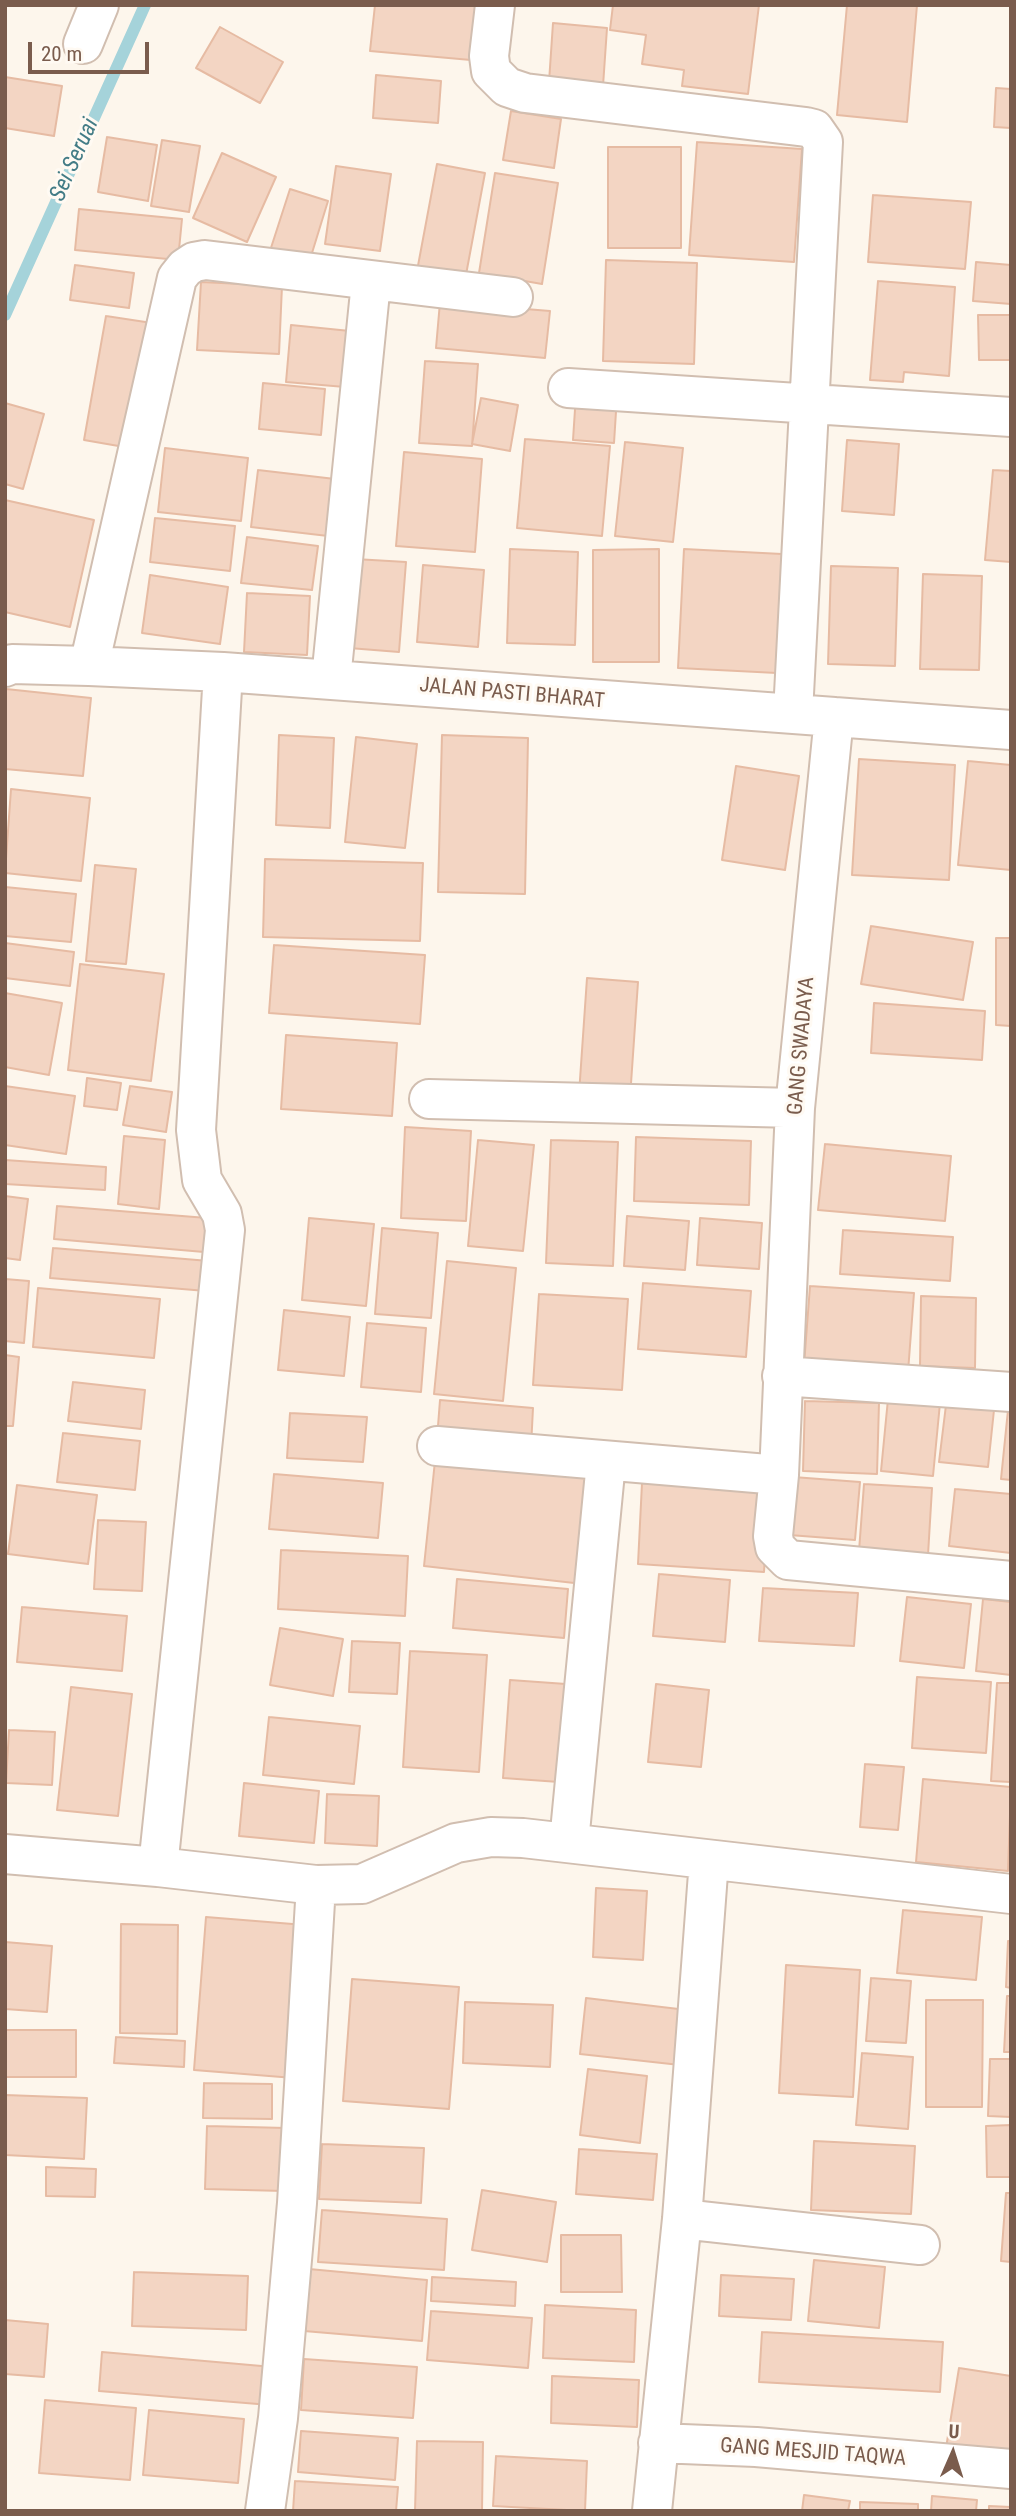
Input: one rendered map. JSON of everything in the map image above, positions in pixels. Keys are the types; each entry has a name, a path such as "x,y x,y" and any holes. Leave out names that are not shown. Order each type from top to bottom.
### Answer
{"street":[{"path":"83,44 99,5"},
{"path":"495,5 489,56 491,71 507,87 525,93 806,127 818,134 823,142 807,404 793,713"},
{"path":"89,666 177,278 185,268 194,262 205,260 513,297"},
{"path":"331,679 371,282"},
{"path":"568,388 1011,417"},
{"name":"JALAN PASTI BHARAT","path":"9,666 89,666 223,672 1011,730"},
{"path":"158,1867 225,1230 222,1214 202,1180 195,1130 223,672"},
{"name":"GANG SWADAYA","path":"834,717 795,1108 779,1475 773,1536 775,1547 788,1560 1011,1581"},
{"path":"429,1099 795,1108"},
{"path":"782,1376 1011,1392"},
{"path":"437,1446 779,1475"},
{"path":"569,1842 606,1462"},
{"path":"5,1854 158,1867 316,1885 362,1884 456,1843 491,1837 569,1842 1011,1894"},
{"path":"652,2511 682,2219 709,1860"},
{"path":"265,2511 278,2418 297,2203 316,1885"},
{"path":"682,2219 920,2245"},
{"name":"GANG MESJID TAQWA","path":"658,2443 756,2447 1011,2469"}],"building":[{"path":"375,5 487,5 482,61 370,51"},
{"path":"613,5 759,5 748,94 682,86 684,70 642,64 646,35 610,30"},
{"path":"847,5 917,5 907,122 837,115"},
{"path":"553,23 607,28 603,86 549,82"},
{"path":"220,27 283,62 260,103 196,68"},
{"path":"376,75 441,81 438,123 373,118"},
{"path":"5,77 62,86 54,136 5,128"},
{"path":"996,88 1011,89 1011,128 994,127"},
{"path":"511,111 561,119 554,168 503,160"},
{"path":"107,137 157,145 148,201 98,192"},
{"path":"162,140 200,146 189,212 151,206"},
{"path":"697,142 802,149 794,262 689,255"},
{"path":"608,147 681,147 681,248 608,248"},
{"path":"222,153 276,177 247,242 193,218"},
{"path":"437,164 485,173 465,280 417,271"},
{"path":"336,166 391,174 380,251 325,244"},
{"path":"495,173 558,183 542,284 479,273"},
{"path":"290,189 328,201 308,266 269,254"},
{"path":"873,195 971,202 965,269 868,262"},
{"path":"79,209 182,219 178,260 75,250"},
{"path":"606,260 697,263 694,364 603,361"},
{"path":"976,262 1011,265 1011,304 973,301"},
{"path":"75,265 134,273 129,308 70,300"},
{"path":"878,281 955,287 949,376 904,372 903,382 870,380"},
{"path":"201,282 282,286 279,354 197,350"},
{"path":"440,302 550,311 545,358 436,348"},
{"path":"978,315 1011,315 1011,360 979,360"},
{"path":"106,316 152,323 130,448 84,440"},
{"path":"291,325 350,331 345,387 286,382"},
{"path":"425,361 478,364 472,446 419,443"},
{"path":"263,383 325,389 321,435 259,429"},
{"path":"576,394 617,396 614,443 573,440"},
{"path":"481,398 518,405 510,451 472,444"},
{"path":"5,403 44,414 23,489 5,484"},
{"path":"525,439 610,446 602,536 517,528"},
{"path":"847,440 899,444 894,515 842,511"},
{"path":"625,442 683,448 673,542 615,536"},
{"path":"165,448 248,458 241,521 158,512"},
{"path":"404,452 482,459 475,552 396,546"},
{"path":"258,470 335,479 328,536 251,527"},
{"path":"993,470 1011,471 1011,562 985,560"},
{"path":"5,500 94,520 70,627 5,612"},
{"path":"155,518 235,526 230,571 150,562"},
{"path":"247,537 318,546 312,590 241,583"},
{"path":"510,549 578,552 575,645 507,643"},
{"path":"659,549 659,662 593,662 593,550"},
{"path":"684,549 782,554 777,673 678,668"},
{"path":"355,559 406,562 399,652 349,648"},
{"path":"423,565 484,570 478,647 417,642"},
{"path":"831,566 898,568 895,666 828,664"},
{"path":"923,574 982,576 979,670 920,669"},
{"path":"150,575 228,587 220,644 142,633"},
{"path":"247,593 310,596 307,655 244,652"},
{"path":"6,689 91,698 83,776 5,769"},
{"path":"279,735 334,738 330,828 276,825"},
{"path":"442,735 528,738 525,894 438,892"},
{"path":"356,737 417,744 405,848 345,842"},
{"path":"859,759 955,765 949,880 852,875"},
{"path":"968,761 1011,765 1011,870 958,865"},
{"path":"736,766 799,776 785,870 722,860"},
{"path":"11,789 90,798 81,881 5,873"},
{"path":"265,859 423,863 420,941 263,937"},
{"path":"95,865 136,869 126,964 86,961"},
{"path":"5,887 76,894 71,942 5,936"},
{"path":"871,926 973,942 963,1000 861,984"},
{"path":"996,938 1011,938 1011,1026 996,1025"},
{"path":"5,943 74,952 70,986 5,978"},
{"path":"274,945 425,955 420,1024 269,1013"},
{"path":"80,964 164,974 151,1081 68,1070"},
{"path":"587,978 638,982 630,1098 579,1094"},
{"path":"5,993 62,1003 49,1075 5,1067"},
{"path":"874,1003 985,1011 982,1060 871,1053"},
{"path":"286,1035 397,1043 392,1116 281,1109"},
{"path":"87,1078 121,1083 117,1110 84,1106"},
{"path":"5,1086 75,1096 66,1154 5,1145"},
{"path":"130,1086 172,1092 166,1132 123,1125"},
{"path":"405,1127 471,1131 466,1221 401,1218"},
{"path":"124,1136 165,1140 159,1209 118,1204"},
{"path":"636,1137 751,1141 749,1205 634,1201"},
{"path":"478,1140 534,1145 523,1251 468,1246"},
{"path":"551,1140 618,1142 613,1266 546,1263"},
{"path":"825,1144 951,1156 945,1221 818,1210"},
{"path":"5,1160 106,1167 105,1190 5,1184"},
{"path":"5,1196 28,1199 20,1260 5,1258"},
{"path":"57,1206 207,1218 204,1252 54,1239"},
{"path":"627,1216 689,1221 685,1270 624,1266"},
{"path":"309,1218 374,1224 366,1306 302,1300"},
{"path":"700,1218 762,1223 759,1269 697,1265"},
{"path":"382,1228 438,1233 431,1318 375,1314"},
{"path":"843,1230 953,1237 950,1281 840,1274"},
{"path":"53,1248 209,1261 206,1291 50,1278"},
{"path":"447,1261 516,1268 503,1401 434,1394"},
{"path":"5,1279 29,1281 24,1343 5,1341"},
{"path":"643,1283 751,1291 746,1357 638,1349"},
{"path":"810,1286 914,1293 908,1372 804,1365"},
{"path":"38,1288 160,1299 154,1358 33,1347"},
{"path":"539,1294 628,1299 622,1390 533,1385"},
{"path":"921,1296 976,1298 975,1368 920,1366"},
{"path":"284,1310 350,1317 344,1376 278,1370"},
{"path":"367,1323 426,1328 421,1392 361,1387"},
{"path":"5,1355 19,1357 13,1426 5,1426"},
{"path":"73,1382 145,1390 141,1429 68,1421"},
{"path":"888,1399 940,1403 933,1476 881,1471"},
{"path":"440,1400 533,1408 531,1447 437,1439"},
{"path":"805,1401 879,1403 877,1474 803,1471"},
{"path":"946,1405 994,1410 988,1467 939,1462"},
{"path":"1008,1410 1011,1410 1011,1480 1001,1479"},
{"path":"290,1413 367,1417 363,1462 287,1458"},
{"path":"63,1433 140,1441 135,1490 57,1482"},
{"path":"435,1461 595,1478 583,1584 424,1566"},
{"path":"274,1474 383,1483 378,1538 269,1529"},
{"path":"793,1477 860,1482 855,1540 789,1535"},
{"path":"642,1483 769,1491 764,1572 638,1564"},
{"path":"864,1484 932,1488 928,1555 859,1551"},
{"path":"17,1485 97,1495 88,1564 8,1554"},
{"path":"955,1489 1011,1494 1011,1553 949,1546"},
{"path":"98,1520 146,1522 142,1591 94,1589"},
{"path":"281,1550 408,1556 405,1616 278,1609"},
{"path":"659,1574 730,1580 725,1642 653,1636"},
{"path":"457,1579 568,1589 564,1638 453,1628"},
{"path":"763,1588 858,1593 854,1646 759,1641"},
{"path":"907,1597 971,1604 964,1668 900,1661"},
{"path":"983,1599 1011,1602 1011,1675 976,1671"},
{"path":"22,1607 127,1616 122,1671 17,1662"},
{"path":"280,1628 343,1639 333,1696 270,1685"},
{"path":"352,1641 400,1643 397,1694 349,1692"},
{"path":"410,1651 487,1655 479,1772 403,1767"},
{"path":"917,1677 991,1682 986,1753 912,1748"},
{"path":"510,1680 580,1685 573,1783 503,1778"},
{"path":"997,1683 1011,1683 1011,1782 991,1781"},
{"path":"656,1684 709,1690 701,1767 648,1762"},
{"path":"71,1687 132,1694 118,1816 57,1810"},
{"path":"269,1717 360,1726 354,1784 263,1775"},
{"path":"9,1730 55,1732 52,1785 6,1783"},
{"path":"865,1764 904,1767 898,1830 860,1827"},
{"path":"923,1779 1011,1787 1008,1871 916,1862"},
{"path":"244,1783 319,1791 314,1843 239,1836"},
{"path":"327,1794 379,1796 377,1846 325,1843"},
{"path":"596,1888 647,1891 643,1960 593,1957"},
{"path":"903,1910 982,1917 976,1980 897,1973"},
{"path":"206,1917 305,1925 294,2078 194,2070"},
{"path":"121,1924 178,1925 177,2034 120,2033"},
{"path":"1008,1941 1011,1941 1011,1988 1006,1987"},
{"path":"5,1942 52,1946 47,2012 5,2009"},
{"path":"786,1965 860,1970 853,2097 779,2093"},
{"path":"871,1978 911,1981 906,2043 866,2041"},
{"path":"352,1979 459,1987 449,2109 343,2101"},
{"path":"1007,1996 1011,1996 1011,2052 1004,2052"},
{"path":"586,1998 687,2010 680,2065 580,2054"},
{"path":"926,2000 983,2000 982,2107 926,2107"},
{"path":"465,2002 553,2005 550,2067 463,2063"},
{"path":"5,2030 76,2030 76,2077 5,2077"},
{"path":"116,2037 185,2041 184,2067 114,2063"},
{"path":"862,2053 913,2057 908,2129 856,2125"},
{"path":"990,2059 1011,2059 1011,2117 988,2116"},
{"path":"588,2069 647,2076 640,2143 580,2135"},
{"path":"204,2083 272,2084 272,2119 203,2118"},
{"path":"5,2095 87,2098 84,2159 5,2155"},
{"path":"1011,2125 1011,2177 987,2177 986,2126"},
{"path":"207,2126 286,2128 284,2191 205,2189"},
{"path":"814,2141 915,2146 911,2214 811,2210"},
{"path":"322,2144 424,2148 421,2203 319,2199"},
{"path":"579,2149 657,2154 653,2200 576,2194"},
{"path":"46,2167 96,2169 95,2197 46,2196"},
{"path":"482,2190 556,2202 547,2262 472,2250"},
{"path":"1006,2193 1011,2193 1011,2262 1001,2261"},
{"path":"322,2210 447,2219 444,2270 318,2262"},
{"path":"561,2235 621,2235 622,2292 561,2292"},
{"path":"814,2260 885,2267 879,2328 808,2321"},
{"path":"309,2269 427,2280 422,2341 304,2331"},
{"path":"134,2272 248,2276 246,2330 132,2326"},
{"path":"721,2275 794,2279 791,2320 719,2316"},
{"path":"432,2277 516,2282 515,2306 431,2301"},
{"path":"545,2305 636,2310 634,2362 543,2358"},
{"path":"431,2311 532,2318 528,2368 427,2360"},
{"path":"5,2320 48,2324 44,2377 5,2374"},
{"path":"762,2332 943,2342 940,2392 759,2382"},
{"path":"102,2352 273,2367 270,2405 99,2391"},
{"path":"304,2359 417,2367 413,2418 301,2410"},
{"path":"959,2368 1011,2376 1011,2459 946,2448"},
{"path":"552,2376 639,2380 637,2427 551,2423"},
{"path":"45,2400 136,2408 130,2480 39,2473"},
{"path":"149,2410 244,2419 238,2483 143,2475"},
{"path":"301,2431 398,2438 395,2480 298,2472"},
{"path":"417,2441 483,2442 482,2511 415,2511"},
{"path":"496,2456 587,2461 585,2511 493,2506"},
{"path":"295,2481 398,2487 396,2511 293,2511"},
{"path":"804,2495 850,2501 848,2511 802,2511"},
{"path":"932,2496 977,2500 976,2511 931,2511"},
{"path":"860,2502 918,2504 918,2511 860,2511"},
{"path":"989,2506 1011,2507 1011,2511 989,2511"}],"waterway":[{"name":"Sei Seruai","path":"5,315 145,5"}]}
